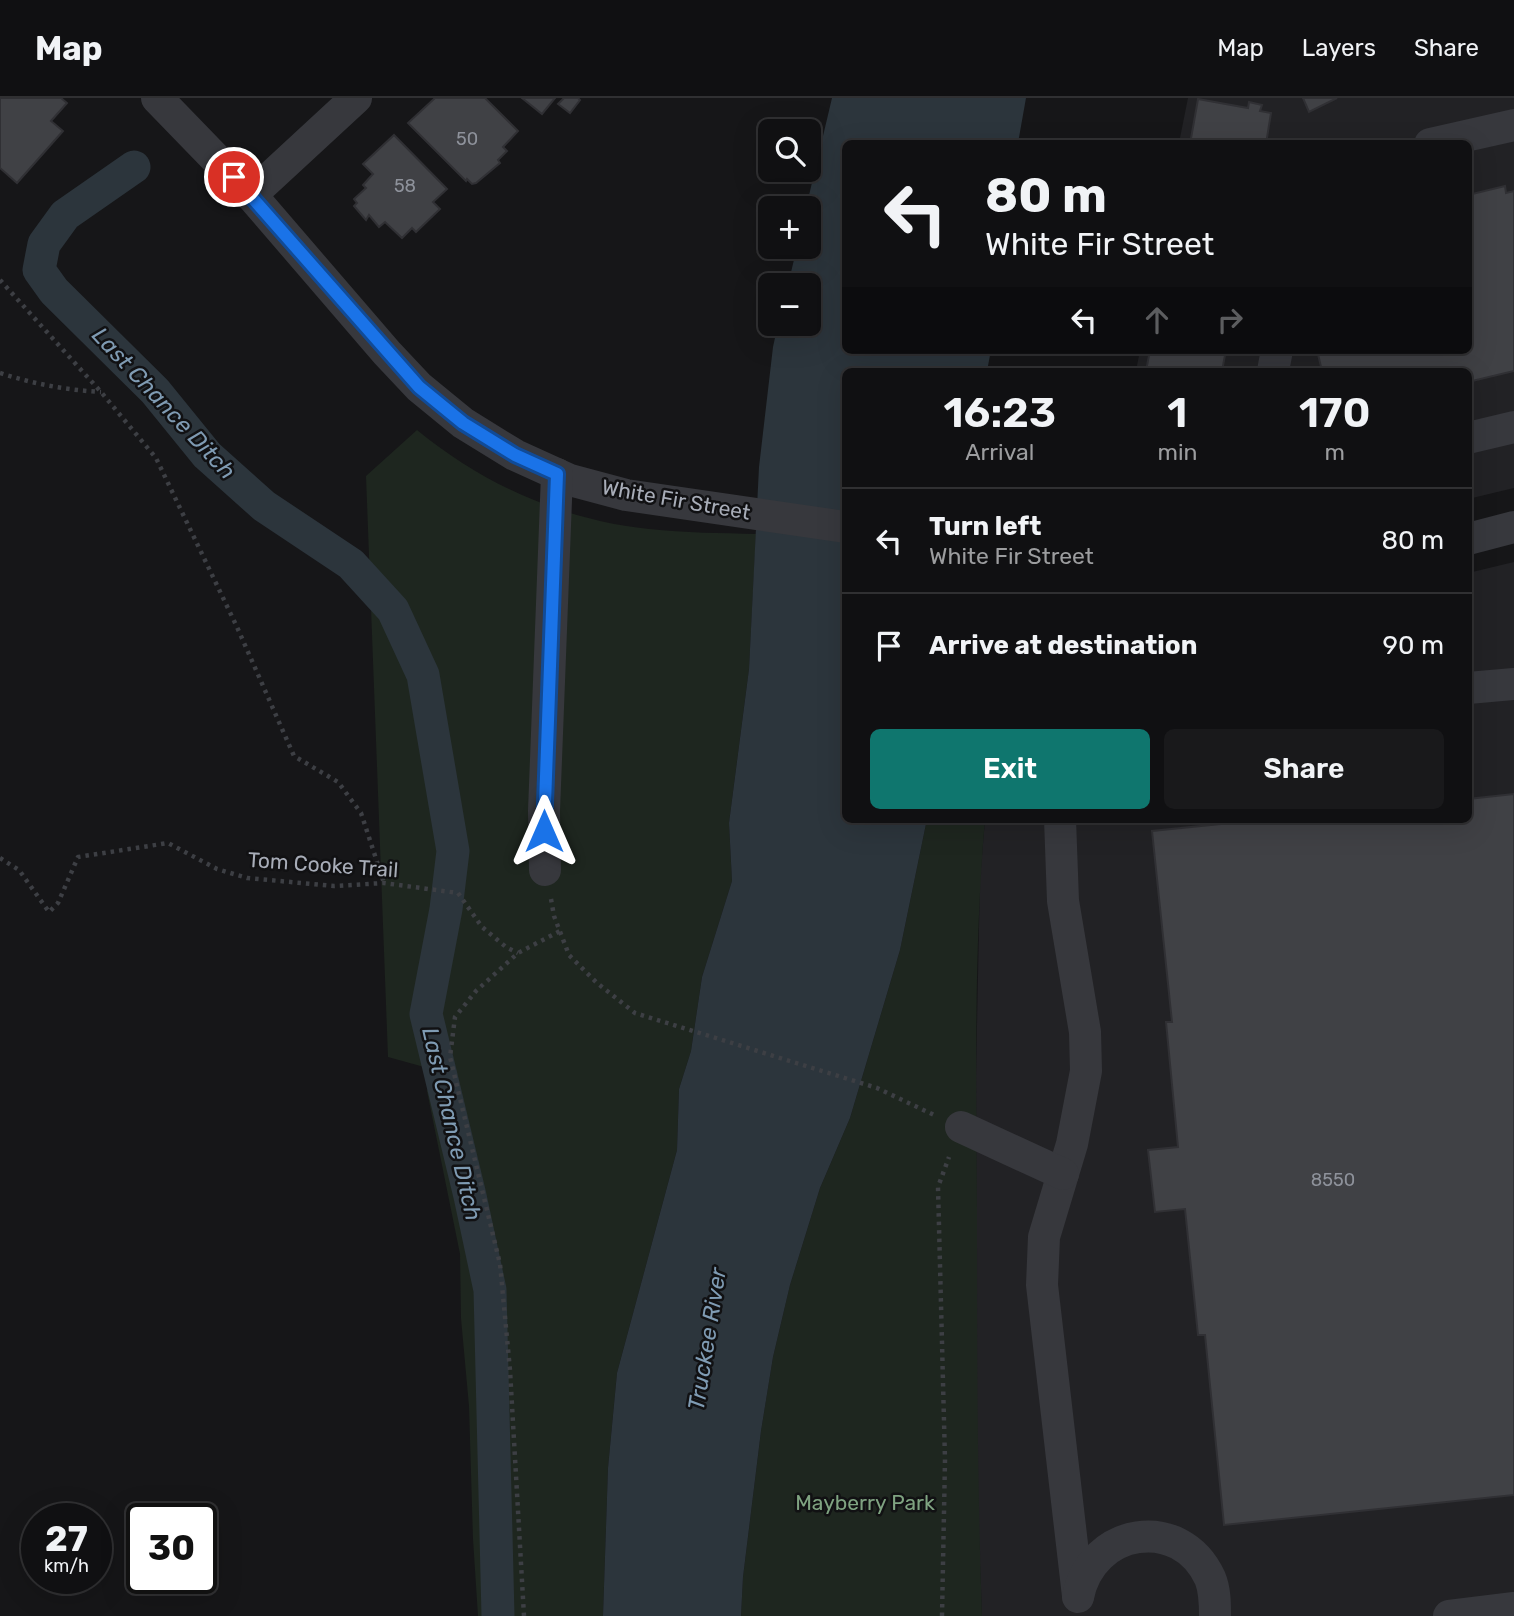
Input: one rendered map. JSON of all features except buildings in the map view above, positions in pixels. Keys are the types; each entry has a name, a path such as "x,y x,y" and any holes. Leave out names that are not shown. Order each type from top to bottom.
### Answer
{"street":[{"name":"White Fir Street","path":"157,98 251,195 419,387 463,423 515,455 557,474 626,495 842,527"},
{"path":"251,195 356,98"},
{"path":"1448,140 1514,125"},
{"path":"1472,437 1514,427"},
{"path":"545,870 544,811 557,474"},
{"path":"1472,538 1514,527"},
{"path":"1472,688 1514,684"},
{"path":"1060,823 1063,901 1085,1032 1086,1071 1080,1109 1044,1237 1042,1285 1078,1606"},
{"path":"961,1127 1063,1174"},
{"path":"1078,1606 1086,1571 1105,1549 1123,1540 1149,1536 1165,1539 1185,1548 1198,1559 1210,1579 1215,1598 1215,1616"},
{"path":"1449,1616 1514,1608"}],"path":[{"path":"0,279 156,458 237,626 294,756 338,782 361,813 384,883"},
{"path":"0,373 65,390 101,392"},
{"name":"Tom Cooke Trail","path":"0,858 19,870 49,912 58,903 78,857 168,843 216,869 247,878 334,886 384,883 458,893 482,927 506,947 518,953"},
{"path":"545,870 554,916 569,955 597,983 635,1013 877,1088 961,1127 938,1187 945,1460 942,1616"},
{"path":"524,1616 510,1370 500,1264 450,1057 455,1017 476,992 518,953 560,931"}],"shaded area":[{"path":"1188,98 1514,98 1514,488 1472,498 1472,368 1137,368 1139,354 1472,354 1472,140 1180,140"},
{"path":"1514,562 1514,1616 982,1616 977,1486 976,1075 980,879 985,823 1472,823 1472,572"}],"green space":[{"path":"417,430 443,450 497,483 555,508 649,529 756,534 749,669 729,823 732,881 702,977 691,1051 679,1089 677,1150 617,1373 608,1468 603,1616 478,1616 469,1406 461,1318 460,1254 427,1091 435,1070 388,1057 366,476"},
{"name":"Mayberry Park","path":"926,823 985,823 977,964 976,1062 982,1616 741,1616 743,1577 761,1431 773,1357 790,1285 820,1188 850,1118 900,950"}],"water":[{"name":"Truckee River","path":"832,98 1026,98 1019,140 842,140 842,354 990,354 988,368 842,368 842,823 926,823 900,950 850,1118 820,1188 790,1285 773,1357 761,1431 743,1577 741,1616 603,1616 608,1468 617,1373 677,1150 679,1089 691,1051 702,977 732,881 729,823 749,669 759,467 773,347 775,336 821,336 821,273 791,273 794,259 821,259 821,196 809,196 812,182 821,182 821,145"}],"waterway":[{"name":"Last Chance Ditch","path":"134,167 65,215 44,244 39,270 54,291 155,391 207,455 264,506 351,564 393,610 423,675 453,851 446,909 426,1014 490,1290 498,1616"}],"route":[{"path":"234,177 419,387 463,423 515,455 557,474 544,831"}]}
